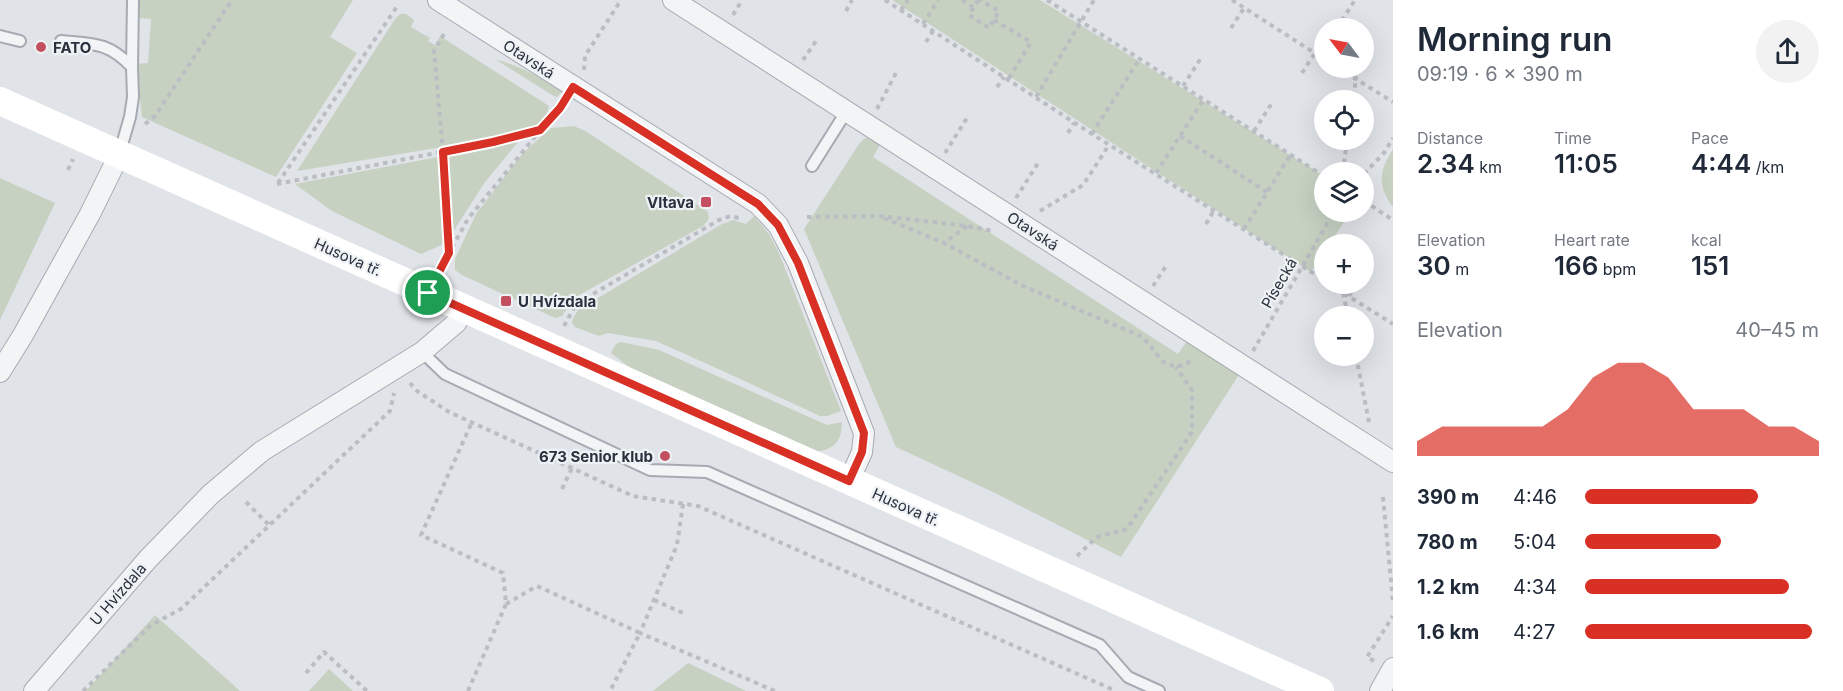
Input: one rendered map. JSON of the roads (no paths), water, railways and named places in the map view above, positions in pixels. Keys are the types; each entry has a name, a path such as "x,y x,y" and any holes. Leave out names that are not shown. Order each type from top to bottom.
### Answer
{"street":[{"name":"Otavská","path":"438,0 758,204 778,225 798,263 864,433 862,452 849,481"},
{"name":"Otavská","path":"673,0 867,125 1015,208 1205,342 1393,462"},
{"name":"Husova tř.","path":"0,101 1320,691"},
{"path":"0,372 90,214 119,155"},
{"name":"U Hvízdala","path":"34,691 148,559 211,494 262,452 422,352 456,323 464,309"},
{"path":"1380,691 1392,670"}],"lane":[{"path":"119,155 133,97 134,0"},
{"path":"0,36 20,41"},
{"path":"61,41 105,46 122,56 132,67"},
{"path":"812,166 846,112"},
{"path":"422,352 445,374 650,470 707,472 1100,645 1128,677 1159,691"}],"place":[{"name":"FATO","path":"41,47"},
{"name":"Vltava","path":"706,202"},
{"name":"U Hvízdala","path":"506,301"},
{"name":"673 Senior klub","path":"665,456"}]}
